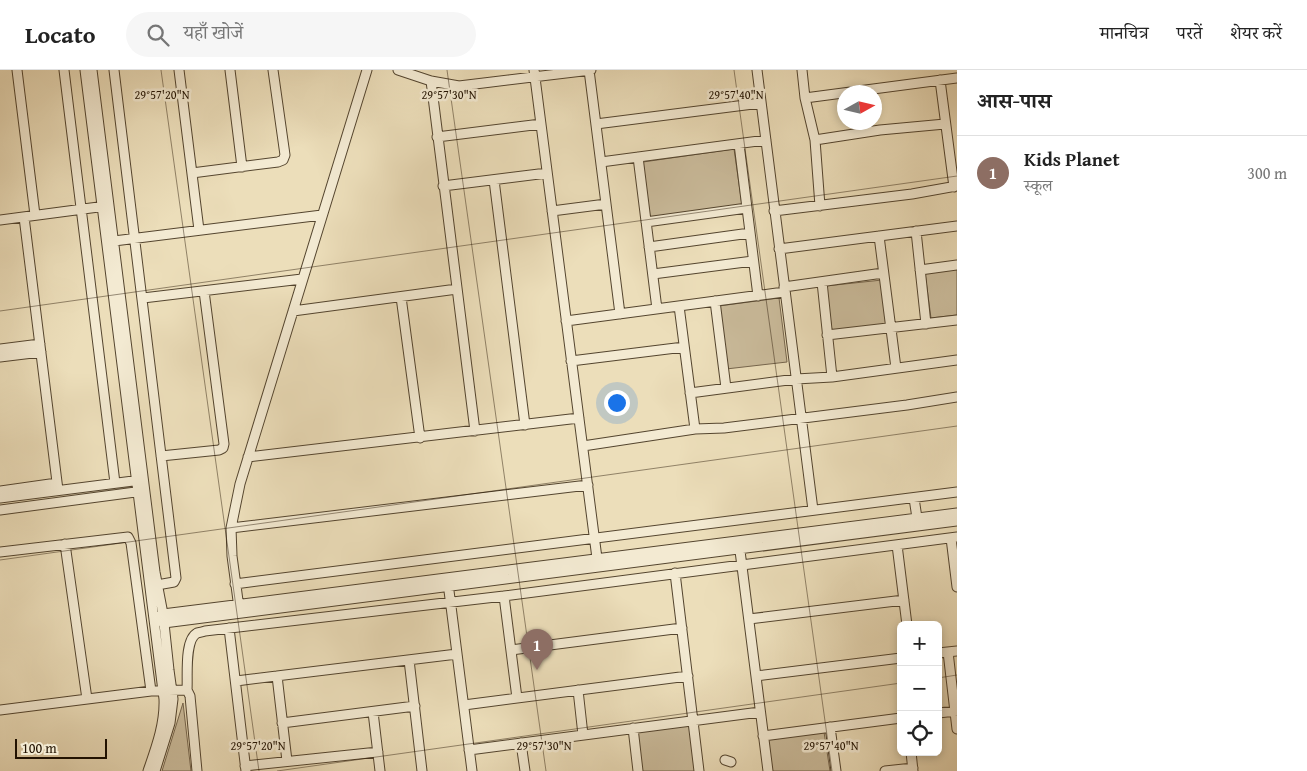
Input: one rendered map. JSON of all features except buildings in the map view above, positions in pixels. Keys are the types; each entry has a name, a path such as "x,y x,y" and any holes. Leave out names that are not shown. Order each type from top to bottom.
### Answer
{"street":[{"path":"17,70 35,215"},
{"path":"64,70 115,483"},
{"path":"85,70 106,207 114,241 140,480"},
{"path":"92,70 106,207 140,480 163,619 168,691 165,710 148,771"},
{"path":"114,70 176,578 174,582 157,585"},
{"path":"179,70 198,230"},
{"path":"230,70 242,167"},
{"path":"192,173 283,160 284,155 273,70"},
{"path":"239,609 232,556 231,528 240,484 367,70"},
{"path":"398,70 431,81 459,86 534,74 590,70 620,314"},
{"path":"757,70 814,510"},
{"path":"802,70 805,98 815,140 820,206"},
{"path":"534,74 598,563"},
{"path":"805,98 957,78"},
{"path":"774,211 912,194 956,186 945,124 940,80"},
{"path":"431,81 475,431"},
{"path":"596,124 761,103"},
{"path":"437,137 541,124"},
{"path":"815,140 880,130 945,124"},
{"path":"600,162 766,140"},
{"path":"739,144 758,296"},
{"path":"638,157 657,309"},
{"path":"444,186 547,173"},
{"path":"494,180 526,425"},
{"path":"552,211 606,204"},
{"path":"0,220 106,207"},
{"path":"646,222 747,208"},
{"path":"114,241 322,215"},
{"path":"24,217 58,487"},
{"path":"779,249 957,226"},
{"path":"916,231 926,324"},
{"path":"648,247 750,233"},
{"path":"879,236 896,368"},
{"path":"653,274 753,261"},
{"path":"920,270 957,265"},
{"path":"566,321 758,296 822,282 884,274"},
{"path":"143,298 302,279"},
{"path":"822,282 832,377"},
{"path":"293,311 457,289"},
{"path":"161,456 223,448 204,291"},
{"path":"401,297 420,438"},
{"path":"715,302 726,388"},
{"path":"680,306 695,429"},
{"path":"828,335 957,320"},
{"path":"571,361 684,347"},
{"path":"0,349 40,348"},
{"path":"0,357 40,348"},
{"path":"690,393 796,379 832,377 957,360"},
{"path":"583,446 695,429 724,428 957,397"},
{"path":"248,457 579,418"},
{"path":"0,490 140,480"},
{"path":"231,528 588,485"},
{"path":"0,498 58,487"},
{"path":"0,510 142,491"},
{"path":"142,491 155,619 173,711 155,771"},
{"path":"236,584 957,492"},
{"path":"914,498 917,518"},
{"path":"739,545 957,513"},
{"path":"155,619 739,545 957,521"},
{"path":"0,552 125,537 130,540 151,691"},
{"path":"197,771 190,696 187,690 188,659 192,638 197,633 205,631 504,596 954,538 957,587"},
{"path":"65,544 87,699"},
{"path":"739,545 768,771"},
{"path":"897,545 907,621"},
{"path":"675,573 700,771"},
{"path":"448,582 472,771"},
{"path":"504,596 517,698"},
{"path":"749,619 904,600"},
{"path":"230,628 246,768 287,761 378,752"},
{"path":"511,650 682,628"},
{"path":"948,652 957,729"},
{"path":"236,681 457,654"},
{"path":"756,676 897,658"},
{"path":"409,660 422,771"},
{"path":"277,676 287,761"},
{"path":"464,705 688,676"},
{"path":"0,710 151,691 187,690"},
{"path":"578,690 583,735"},
{"path":"282,723 414,706"},
{"path":"942,713 956,711"},
{"path":"373,712 380,771"},
{"path":"470,750 760,712"},
{"path":"763,736 897,719"},
{"path":"830,727 836,771"},
{"path":"633,728 636,771"},
{"path":"522,743 525,771"},
{"path":"884,771 913,769 911,756"}],"shaded area":[{"path":"734,149 742,205 650,217 643,162"},
{"path":"957,269 957,315 931,318 925,273"},
{"path":"882,280 887,324 832,331 826,286"},
{"path":"779,298 787,362 726,369 719,306"},
{"path":"183,703 191,771 162,771"},
{"path":"689,724 695,771 640,771 636,732"},
{"path":"824,732 830,771 772,771 767,740"}],"place":[{"name":"Kids Planet","path":"537,670"}]}
